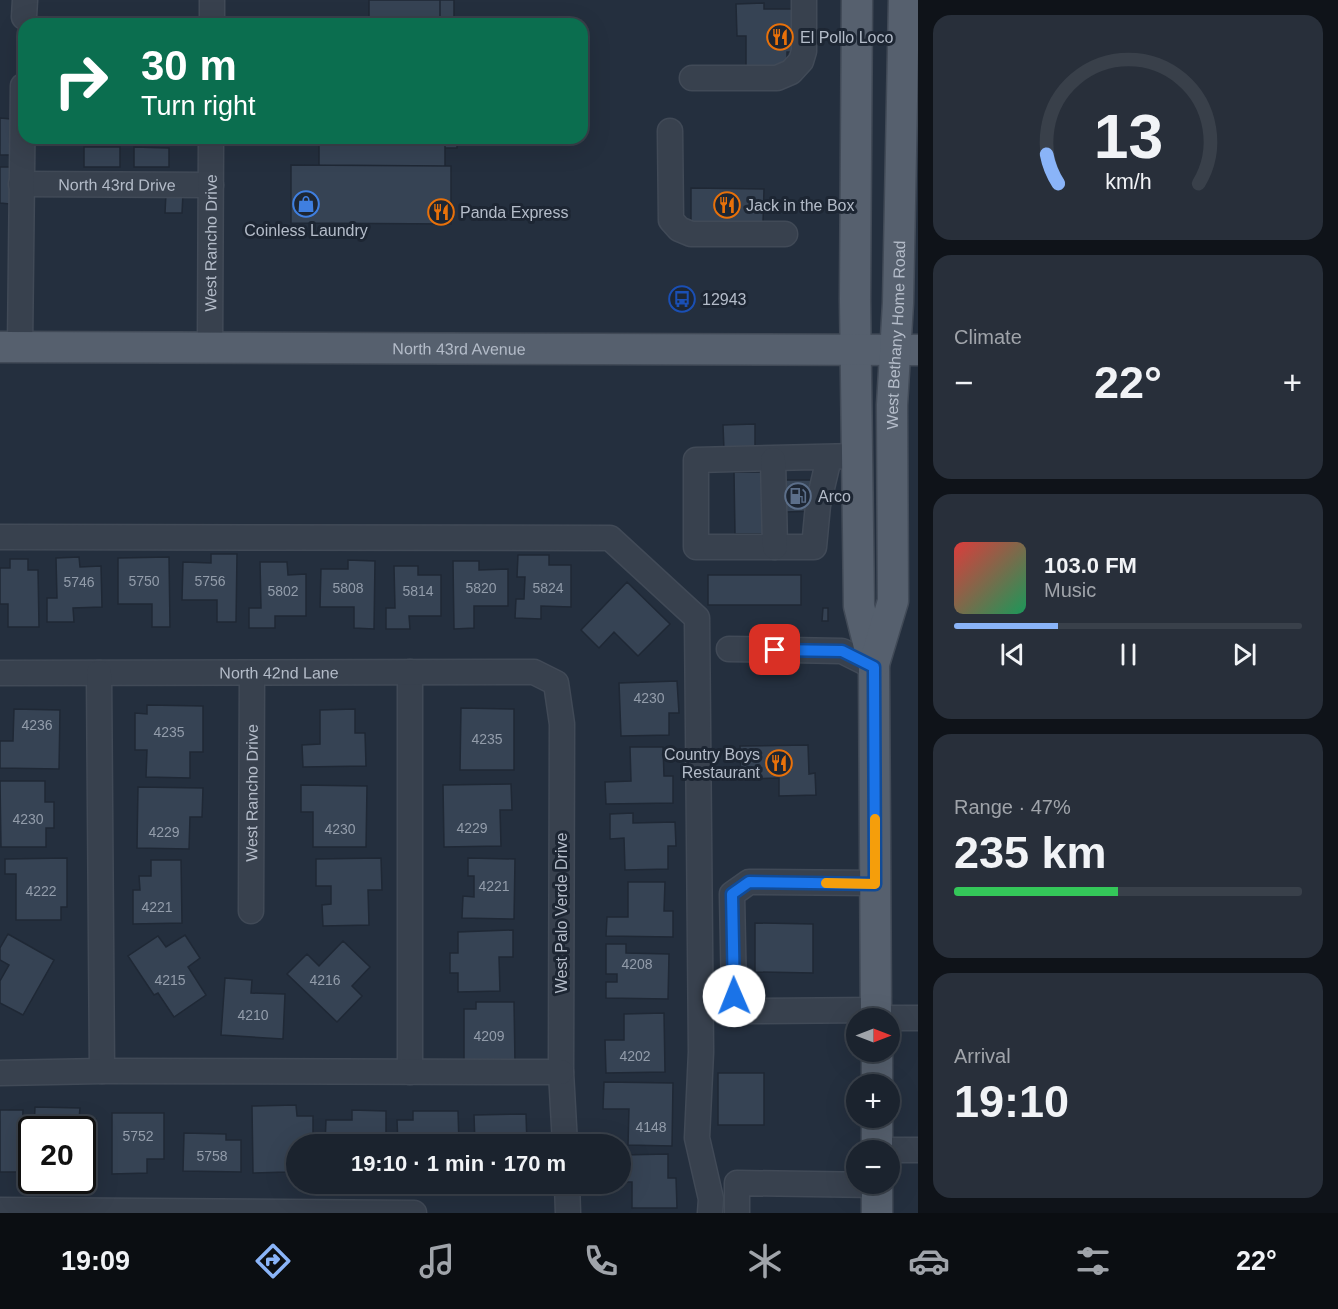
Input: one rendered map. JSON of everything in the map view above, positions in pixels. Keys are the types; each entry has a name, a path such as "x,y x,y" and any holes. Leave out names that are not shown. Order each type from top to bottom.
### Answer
{"main road":[{"name":"West Bethany Home Road","path":"857,0 856,350 843,457 859,606 874,667 876,1008"},
{"name":"West Bethany Home Road","path":"874,667 893,601 892,405 907,350 904,0"},
{"name":"North 43rd Avenue","path":"10,347 907,350"}],"street":[{"path":"212,0 212,18"},
{"path":"692,78 777,78 791,72 801,62 804,51 804,0"},
{"path":"670,131 671,220 679,229 691,234 784,234"},
{"path":"10,347 22,144"},
{"name":"West Rancho Drive","path":"210,348 211,144"},
{"name":"North 43rd Drive","path":"21,184 211,185"},
{"path":"843,457 818,505 814,547 696,547 696,460 773,460 843,457"},
{"path":"773,460 775,547"},
{"path":"0,537 610,537 697,618 701,1052 697,1138 711,1199 710,1213"},
{"path":"729,650 842,651 874,667"},
{"path":"410,672 410,1072"},
{"name":"North 42nd Lane","path":"0,673 534,672 556,683"},
{"path":"99,673 102,1071"},
{"name":"West Rancho Drive","path":"251,912 252,673"},
{"name":"West Palo Verde Drive","path":"556,683 562,724 561,1072 564,1134"},
{"path":"846,1013 750,1011 740,1005 734,996 732,894 749,882 875,884"},
{"path":"900,1016 918,1018"},
{"path":"0,1073 102,1071 561,1072"},
{"path":"900,1149 918,1149"},
{"path":"737,1213 737,1182 846,1191"},
{"path":"567,1194 568,1213"},
{"path":"0,1210 414,1213"}],"building":[{"path":"369,0 440,0 440,18 369,18"},
{"path":"440,0 454,0 454,18 440,18"},
{"name":"El Pollo Loco","path":"764,3 764,9 793,9 799,52 787,52 787,67 746,67 746,36 737,36 736,4"},
{"path":"0,118 11,119 10,155 0,155"},
{"path":"319,144 445,144 445,166 319,165"},
{"path":"445,144 457,144 457,148 445,148"},
{"path":"84,147 120,147 120,167 84,167"},
{"path":"134,147 169,148 169,167 134,167"},
{"path":"291,165 451,166 451,224 291,223"},
{"path":"0,167 11,167 10,204 0,203"},
{"name":"Jack in the Box","path":"691,188 764,189 763,223 691,222"},
{"path":"166,193 183,193 182,213 165,213"},
{"path":"676,297 689,297 689,302 676,302"},
{"path":"755,424 755,449 724,450 723,425"},
{"path":"734,472 763,472 764,534 735,534"},
{"name":"Arco","path":"785,480 811,480 812,511 786,512"},
{"path":"211,554 237,554 236,622 217,622 217,600 182,600 183,562 211,563"},
{"path":"518,555 549,555 549,565 571,565 571,607 541,606 541,619 515,618 516,599 524,599 525,577 517,577"},
{"path":"79,557 80,567 101,566 102,607 73,608 74,622 47,622 47,598 57,598 56,558"},
{"path":"169,557 170,627 152,627 152,604 118,604 118,558"},
{"path":"10,559 28,559 28,570 38,570 39,627 8,627 8,604 0,604 0,568 10,568"},
{"path":"348,560 375,561 374,629 354,628 354,607 320,607 321,569 348,569"},
{"path":"453,561 479,561 479,570 508,569 508,606 474,606 474,628 454,629"},
{"path":"260,562 287,562 288,575 306,574 306,616 275,616 275,628 249,628 249,608 261,608"},
{"path":"394,566 418,566 418,575 441,575 441,616 409,616 410,629 386,629 386,608 395,608"},
{"path":"708,575 801,575 801,605 708,605"},
{"path":"627,582 670,624 638,656 614,632 599,648 581,630"},
{"path":"823,608 828,608 828,621 822,621"},
{"path":"677,681 679,713 669,713 669,735 621,736 619,683"},
{"path":"147,705 203,706 203,752 190,752 190,778 146,777 147,750 135,750 135,713 147,714"},
{"path":"461,708 514,709 514,770 460,770"},
{"path":"14,709 60,710 59,769 0,768 0,741 13,741"},
{"path":"355,709 355,733 365,733 366,766 303,767 302,745 320,744 320,710"},
{"path":"808,745 809,774 815,773 816,795 779,796 779,778 741,779 740,746"},
{"path":"630,747 663,747 664,776 673,776 673,803 606,804 605,782 631,781"},
{"path":"0,781 45,781 45,802 54,802 54,828 46,828 46,847 1,847"},
{"path":"511,784 512,810 500,810 501,846 444,847 443,785"},
{"path":"301,785 367,786 366,847 313,847 313,812 301,812"},
{"path":"138,787 203,788 202,817 190,817 189,849 137,848"},
{"path":"633,813 633,823 675,822 676,846 668,846 668,869 625,870 624,838 610,839 610,814"},
{"path":"67,858 67,907 61,907 61,920 16,920 16,874 5,874 5,859"},
{"path":"381,858 382,890 368,890 369,925 323,926 322,905 331,904 331,886 316,886 316,859"},
{"path":"468,858 515,859 514,919 462,918 463,896 474,897 474,876 468,876"},
{"path":"151,860 181,860 182,923 133,924 133,890 140,890 139,876 151,876"},
{"path":"628,882 665,882 664,911 673,911 673,937 606,936 607,917 628,917"},
{"path":"755,923 813,924 813,973 755,972"},
{"path":"513,930 513,957 499,957 500,991 458,992 458,973 450,973 450,953 458,953 458,932"},
{"path":"8,934 54,960 23,1015 0,1003 0,981 9,965 0,960 0,948"},
{"path":"185,935 200,958 188,967 206,995 174,1017 158,993 154,995 128,956 158,936 166,947"},
{"path":"343,941 370,967 352,986 362,996 337,1022 287,974 307,954 319,966"},
{"path":"606,944 626,944 626,953 669,954 668,999 606,998 606,982 617,982 617,974 606,974"},
{"path":"225,978 252,980 251,993 285,994 283,1039 221,1035"},
{"path":"476,1002 514,1002 515,1063 464,1063 464,1009 476,1009"},
{"path":"664,1013 665,1072 606,1073 605,1040 624,1040 624,1014"},
{"path":"718,1073 764,1073 764,1125 718,1125"},
{"path":"604,1082 673,1083 672,1146 631,1145 631,1134 628,1134 629,1109 603,1109"},
{"path":"296,1105 297,1116 313,1116 313,1134 286,1134 286,1172 253,1173 252,1106"},
{"path":"35,1107 80,1108 79,1116 35,1116"},
{"path":"0,1110 23,1110 23,1116 18,1116 18,1172 0,1172"},
{"path":"352,1110 386,1111 386,1134 325,1134 326,1120 352,1120"},
{"path":"413,1111 458,1111 459,1134 398,1134 397,1120 413,1120"},
{"path":"112,1113 164,1113 164,1159 147,1159 147,1173 112,1174"},
{"path":"526,1114 527,1134 475,1134 474,1115"},
{"path":"184,1133 226,1134 226,1140 241,1140 241,1172 183,1171"},
{"path":"668,1154 668,1178 676,1178 677,1208 632,1208 631,1155"}],"slow traffic":[{"path":"826,883 875,884 875,819"}],"place":[{"name":"El Pollo Loco","path":"780,37"},
{"name":"Coinless Laundry","path":"306,204"},
{"name":"Jack in the Box","path":"727,205"},
{"name":"Panda Express","path":"441,212"},
{"name":"12943","path":"682,299"},
{"name":"Arco","path":"798,496"},
{"name":"Country Boys Restaurant","path":"779,763"}],"route":[{"path":"734,996 732,894 740,887 749,882 875,884 874,667 842,651 775,650"}]}
